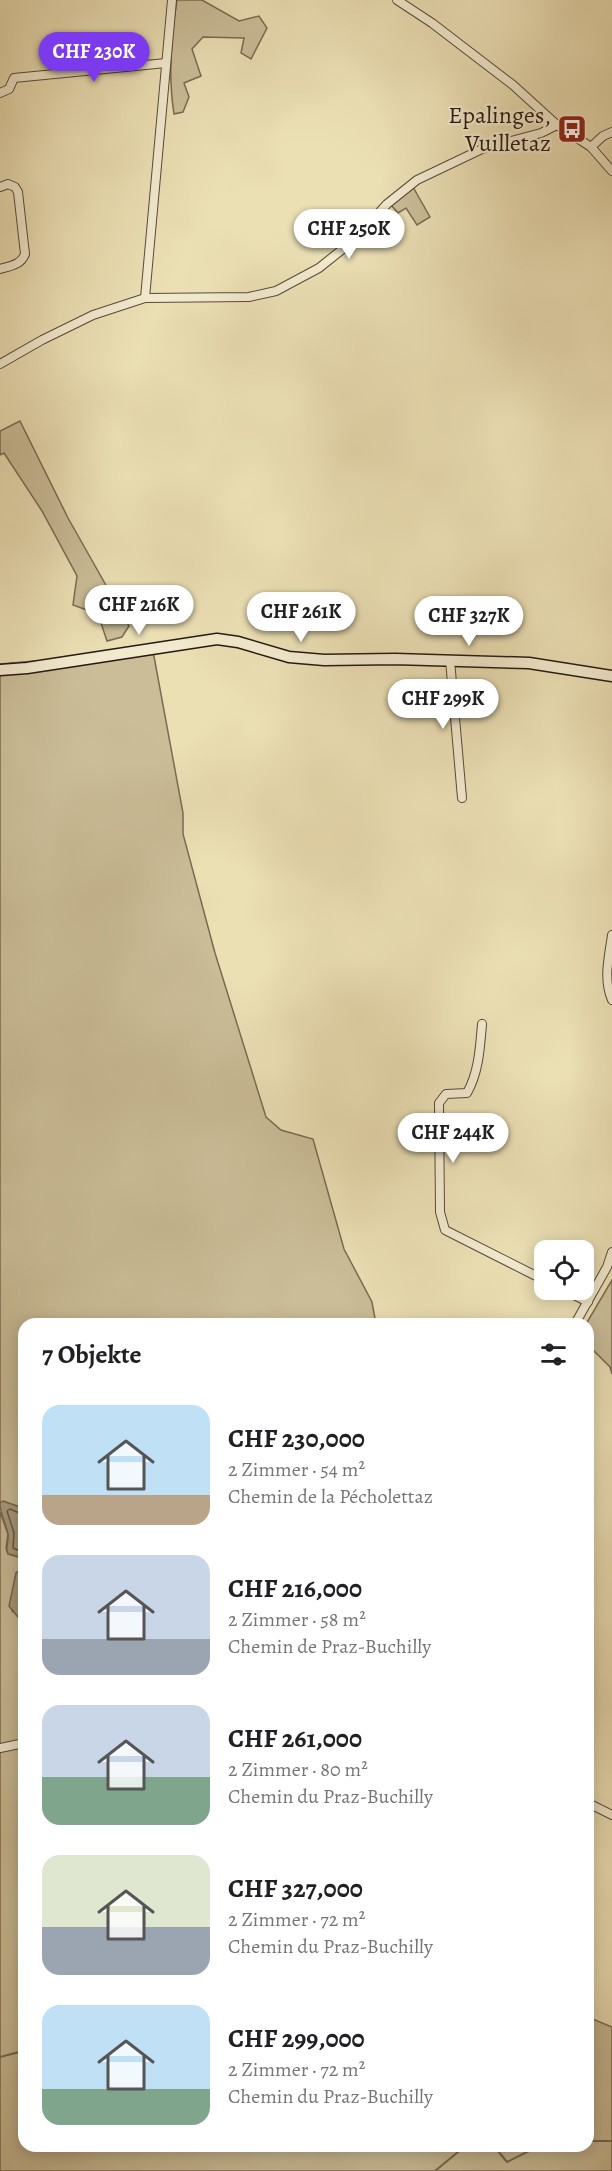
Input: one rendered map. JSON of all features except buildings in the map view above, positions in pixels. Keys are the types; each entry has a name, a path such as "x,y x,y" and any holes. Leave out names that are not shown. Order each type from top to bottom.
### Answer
{"street":[{"path":"145,298 172,0"},
{"path":"397,0 432,23 513,85 557,125 591,147 612,171"},
{"path":"0,93 9,89 14,78 166,63"},
{"path":"0,364 42,339 93,315 145,298 249,297 276,291 319,268 354,240 387,204 417,180 482,149 557,125"},
{"path":"591,147 603,136 612,132"},
{"path":"0,187 8,184 15,187 18,192 25,254 23,260 18,264 0,269"},
{"path":"0,670 27,668 210,640 238,642 289,657 324,660 450,660 529,663 612,676"},
{"path":"450,660 462,798"},
{"path":"612,935 606,971 612,1000"},
{"path":"482,1024 473,1083 467,1093 446,1094 439,1103 440,1212 445,1230 534,1275"},
{"path":"579,1318 607,1266 612,1252"},
{"path":"584,1300 588,1302"},
{"path":"0,1748 18,1744"},
{"path":"594,1806 612,1815"}],"shaded area":[{"path":"177,0 202,0 239,21 259,16 267,28 251,59 241,53 244,38 203,37 192,49 201,76 184,83 189,97 183,112 174,114 171,57"},
{"path":"413,187 430,217 417,225 406,208 398,213 391,205"},
{"path":"20,421 68,518 129,626 122,637 107,641 98,614 73,605 77,576 42,511 4,453 0,455 0,431"},
{"path":"153,651 183,813 183,834 215,953 266,1117 281,1130 313,1139 344,1249 372,1302 375,1318 18,1318 18,1507 0,1503 0,664"},
{"path":"612,1280 612,1374 610,1367 594,1351 594,1318 590,1318"},
{"path":"0,1512 8,1534 6,1548 8,1554 18,1557 18,1572 11,1601 12,1611 18,1615 18,2152 594,2152 594,2020 612,2027 612,2171 0,2171"}],"water":[{"path":"3,1501 18,1506 18,1556 8,1554 8,1534 0,1503"},
{"path":"18,1572 18,1617 9,1606"}],"waterway":[{"path":"0,2057 18,2052"},
{"path":"594,2141 612,2141"},
{"path":"435,2171 458,2152"},
{"path":"499,2152 507,2162 527,2152"}],"place":[{"name":"Epalinges, Vuilletaz","path":"572,129"}]}
